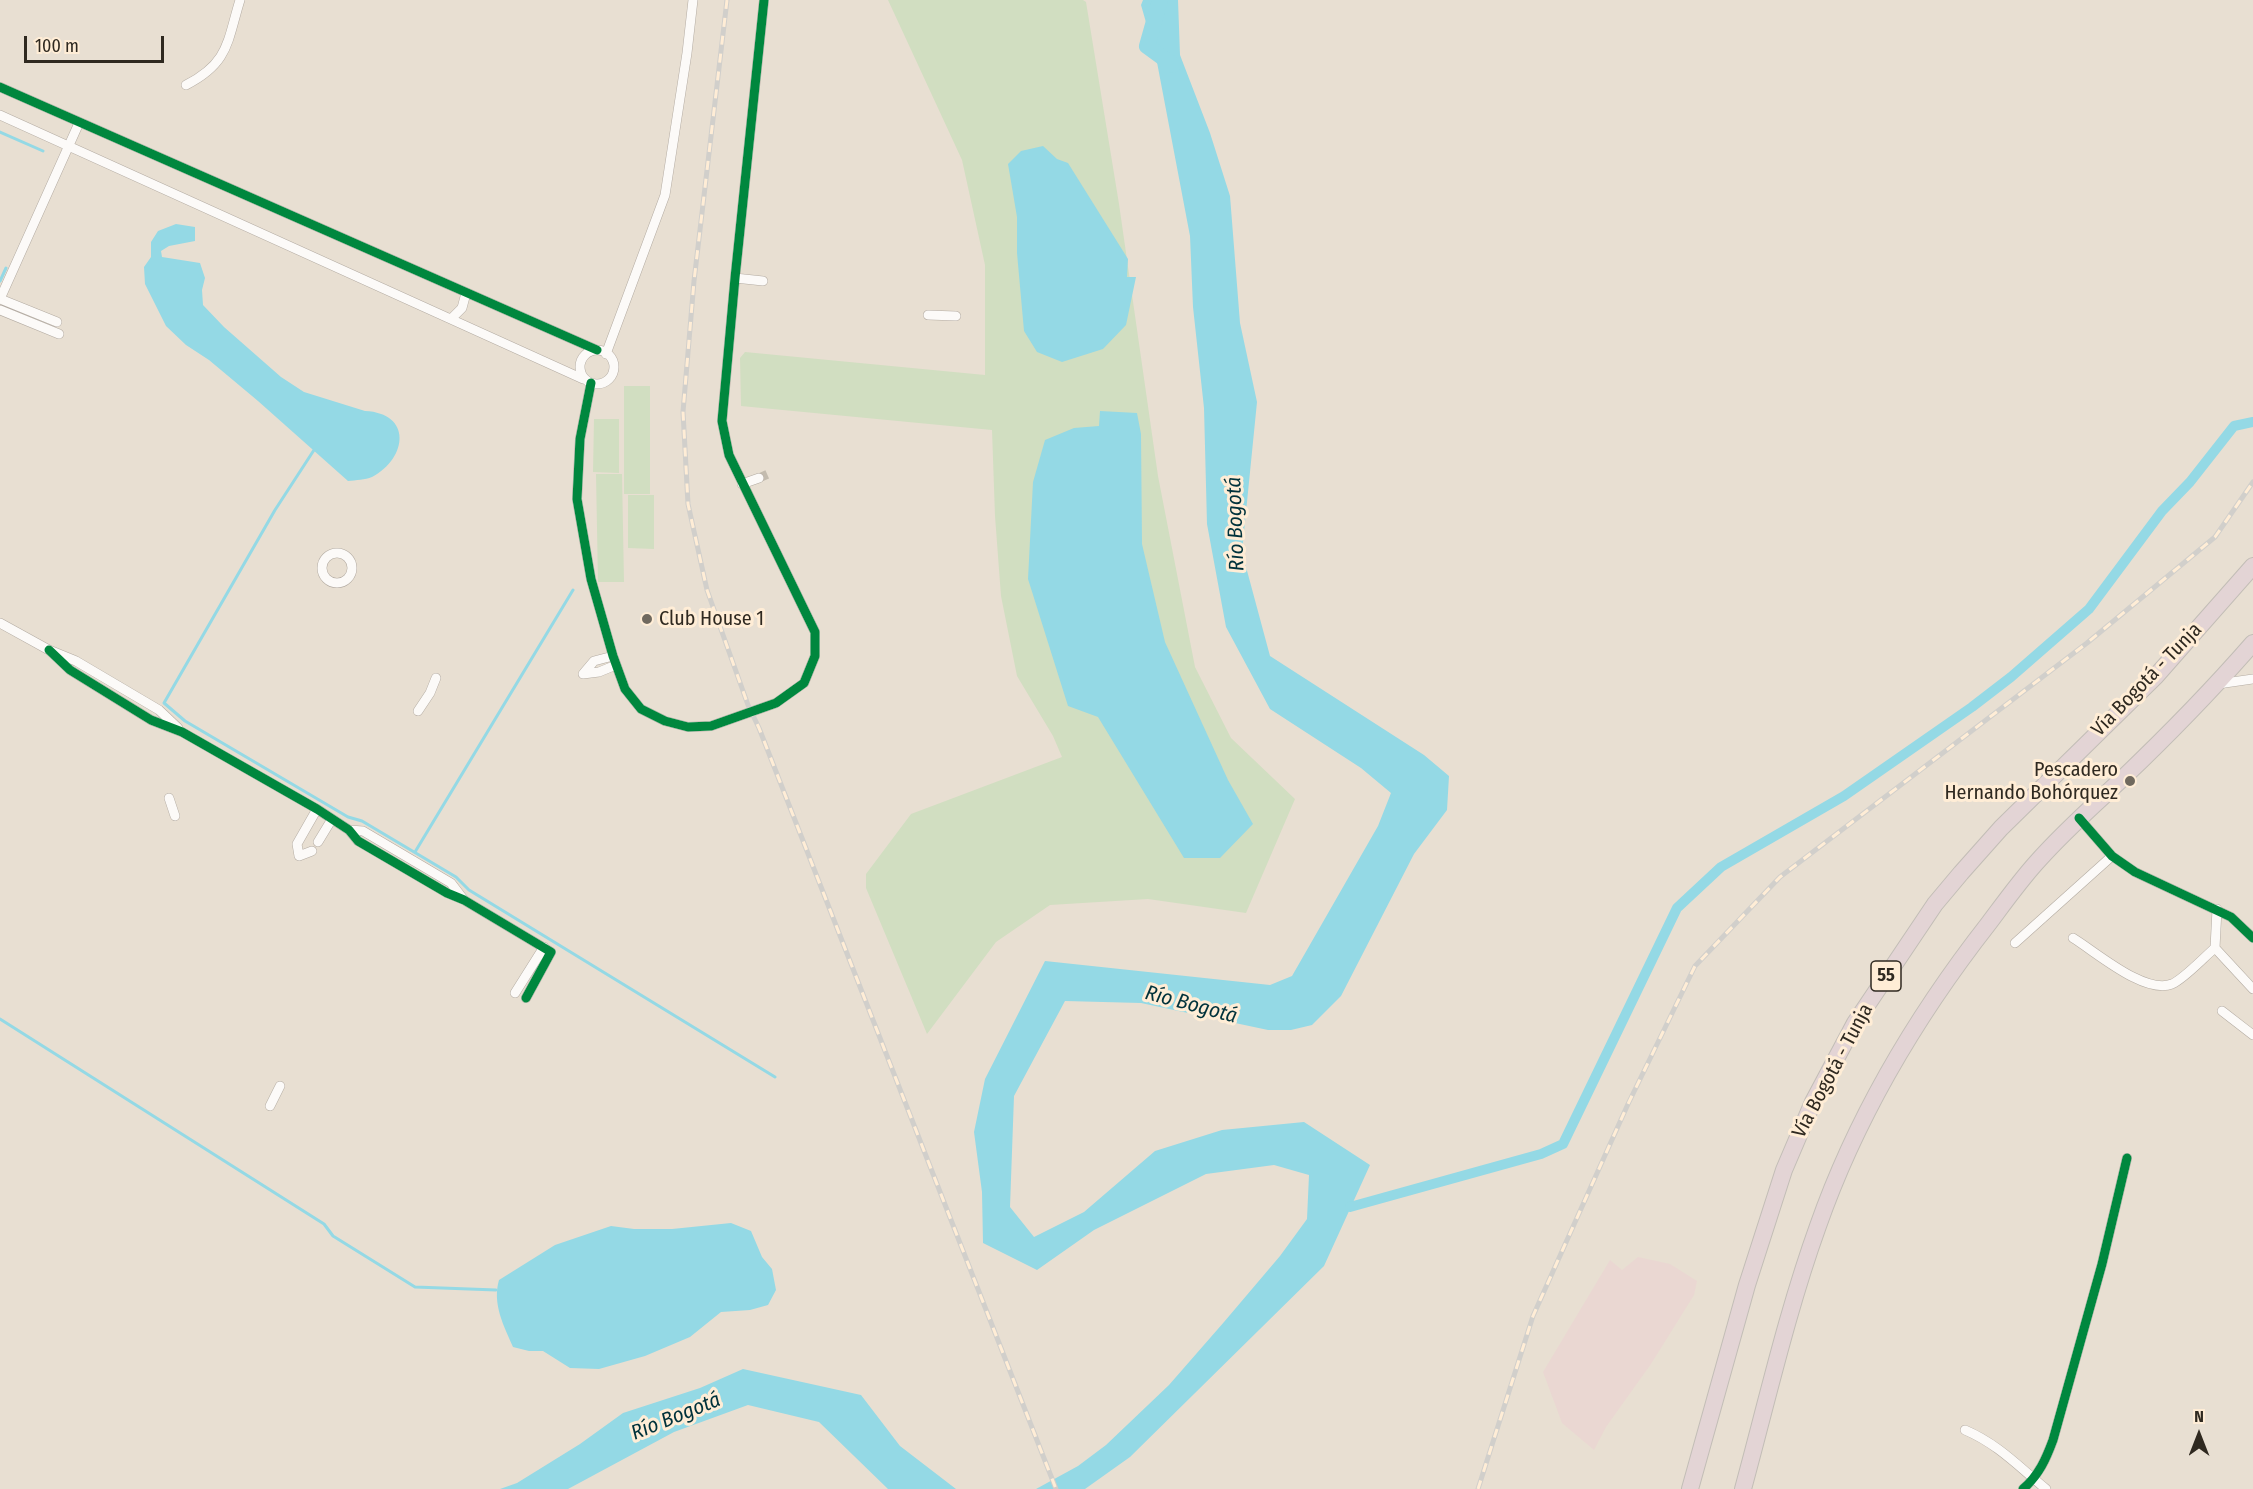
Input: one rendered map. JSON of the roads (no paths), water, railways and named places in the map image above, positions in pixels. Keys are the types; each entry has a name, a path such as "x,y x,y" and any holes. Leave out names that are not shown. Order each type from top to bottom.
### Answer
{"highway":[{"name":"Vía Bogotá - Tunja","path":"1690,1489 1747,1285 1784,1170 1814,1102 1856,1023 1935,904 1961,873 2001,828 2156,676 2253,566"},
{"path":"1743,1489 1798,1285 1834,1183 1871,1102 1924,1013 1962,957 2035,864 2253,645"}],"street":[{"path":"186,85 205,75 217,65 226,46 240,0"},
{"path":"602,352 665,195 693,0"},
{"path":"602,352 585,355 580,366 587,381 580,439 577,499 591,579 616,666 625,688 641,709 665,721 688,727 711,726 776,703 804,683 815,656 815,632 729,456 722,421 764,0"},
{"path":"0,87 602,352 613,364 611,376 602,383 587,381 0,115"},
{"path":"57,322 0,299 79,123"},
{"path":"735,278 763,281"},
{"path":"451,319 462,308 466,293"},
{"path":"0,310 59,334"},
{"path":"928,315 956,316"},
{"path":"742,484 759,478"},
{"path":"0,623 49,650 76,661 159,710 182,732 317,809 349,830 363,831 451,883 464,900 547,950"},
{"path":"613,656 594,662 584,674 616,666"},
{"path":"418,711 430,693 436,678"},
{"path":"2216,684 2253,679"},
{"path":"169,798 175,816"},
{"path":"312,851 299,856 297,844 317,809"},
{"path":"2079,818 2112,856 2135,872 2232,917 2253,938"},
{"path":"318,842 332,819"},
{"path":"2015,943 2112,856"},
{"path":"2217,909 2215,948 2253,989"},
{"path":"2073,938 2140,981 2155,986 2174,983 2215,948"},
{"path":"515,993 547,950"},
{"path":"526,998 547,950"},
{"path":"2222,1011 2253,1035"},
{"path":"270,1106 280,1086"},
{"path":"2024,1489 2034,1479 2045,1461 2053,1440 2102,1264 2127,1158"},
{"path":"1965,1430 1981,1437 2008,1455 2046,1489"}],"water":[{"path":"1143,0 1178,0 1180,55 1210,133 1230,196 1240,323 1257,402 1242,552 1270,656 1424,755 1449,776 1447,810 1414,854 1341,996 1312,1025 1291,1030 1268,1030 1141,1003 1065,1001 1014,1096 1010,1207 1034,1237 1084,1212 1155,1151 1222,1130 1304,1122 1370,1165 1324,1266 1130,1457 1085,1489 1036,1489 1078,1466 1106,1445 1169,1385 1224,1322 1280,1256 1307,1219 1309,1175 1274,1165 1206,1174 1094,1230 1037,1270 983,1243 982,1192 974,1132 985,1079 1045,961 1270,985 1292,976 1378,826 1391,793 1361,768 1270,709 1226,627 1207,524 1204,408 1193,307 1190,236 1156,57 1141,5"},
{"path":"1043,146 1057,159 1068,163 1128,259 1127,277 1136,277 1126,325 1103,349 1062,362 1037,352 1024,331 1017,253 1017,217 1008,164 1021,151"},
{"path":"176,224 195,227 195,241 169,246 161,251 162,257 200,263 205,278 202,290 203,305 224,327 281,377 304,392 391,419 400,438 393,459 384,469 369,478 348,481 258,401 209,360 186,345 166,326 145,284 144,267 151,257 151,242 158,231"},
{"path":"1100,411 1137,413 1141,434 1142,544 1165,642 1228,780 1253,824 1220,858 1184,858 1098,717 1068,706 1028,579 1033,482 1045,440 1074,428 1099,426"},
{"path":"731,1223 751,1231 762,1257 772,1269 776,1290 768,1305 750,1310 721,1312 690,1337 645,1356 599,1369 570,1368 543,1351 529,1351 513,1347 498,1306 499,1280 555,1245 611,1226 634,1229 672,1229"},
{"path":"743,1369 861,1395 900,1446 956,1489 888,1489 819,1422 748,1405 674,1432 568,1489 500,1489 517,1483 580,1444 623,1413 700,1388"}],"waterway":[{"name":"Río Bogotá","path":"1160,0 1147,46 1173,65"},
{"path":"0,132 43,151"},
{"path":"0,281 6,268"},
{"path":"1350,1207 1541,1154 1563,1144 1677,908 1721,867 1844,796 2011,677 2089,609 2162,511 2190,482 2234,426 2253,422"},
{"path":"314,450 275,510 164,703 185,721 348,817 362,821 456,877 469,890 775,1077"},
{"path":"415,852 573,590"},
{"path":"0,1019 324,1224 333,1236 415,1287 496,1290"}],"tunnel":[{"path":"759,478 768,474"}],"railway":[{"path":"727,0 694,281 683,412 688,504 707,590 748,705 759,728 1056,1489"},
{"path":"1478,1489 1533,1316 1628,1104 1695,966 1780,877 2087,643 2215,537 2253,482"}],"place":[{"name":"Club House 1","path":"647,619"},
{"name":"Pescadero Hernando Bohórquez","path":"2130,781"}]}
